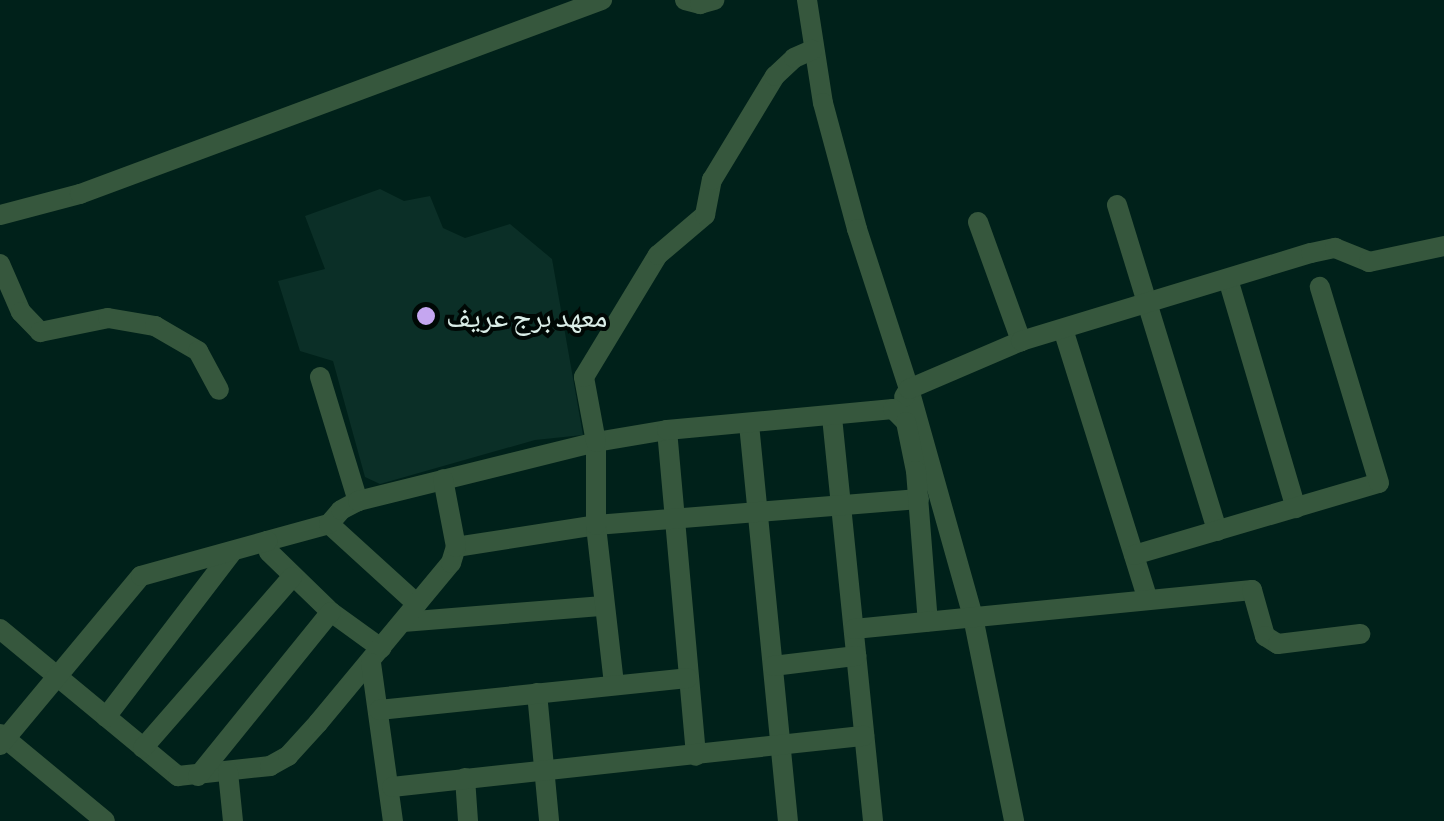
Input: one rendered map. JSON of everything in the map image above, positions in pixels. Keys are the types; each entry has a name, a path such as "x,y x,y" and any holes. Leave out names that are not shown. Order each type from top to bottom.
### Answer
{"street":[{"path":"0,215 80,194 602,0"},
{"path":"685,0 700,4 714,0"},
{"path":"807,0 812,50 857,229 909,389 973,617 1014,821"},
{"path":"614,684 596,525 596,442 584,378 658,256 705,215 712,180 776,76 794,58 812,50"},
{"path":"1117,205 1216,530"},
{"path":"978,222 1020,341"},
{"path":"105,821 2,740 141,576 330,524 341,510 358,501 596,442 667,430 895,410 909,389 1020,341 1335,248 1363,262 1444,246"},
{"path":"0,264 22,312 40,332 108,318 154,326 198,351 218,390"},
{"path":"1228,279 1296,508"},
{"path":"1134,555 1379,483 1320,287"},
{"path":"1063,329 1148,600"},
{"path":"320,377 358,501"},
{"path":"895,410 910,434 928,622"},
{"path":"832,417 873,821"},
{"path":"749,424 788,821"},
{"path":"667,430 696,756"},
{"path":"0,629 178,776 228,772 282,761 451,563 456,547 444,479"},
{"path":"456,547 596,525 919,499"},
{"path":"330,524 417,604"},
{"path":"266,541 274,560 376,655 394,821"},
{"path":"106,716 233,551"},
{"path":"143,748 292,577"},
{"path":"854,629 1252,590 1265,636 1278,644 1360,634"},
{"path":"403,622 603,606"},
{"path":"198,776 331,612"},
{"path":"773,666 856,656"},
{"path":"380,710 687,678"},
{"path":"537,693 550,821"},
{"path":"392,787 864,736"},
{"path":"228,772 233,821"},
{"path":"465,778 468,821"},
{"path":"72,795 75,821"}],"shaded area":[{"name":"معهد برج عريف","path":"380,189 404,201 430,196 443,228 465,238 510,224 552,259 583,435 535,440 380,484 365,477 333,361 300,351 278,281 325,269 305,216"}],"place":[{"name":"معهد برج عريف","path":"426,316"}]}
